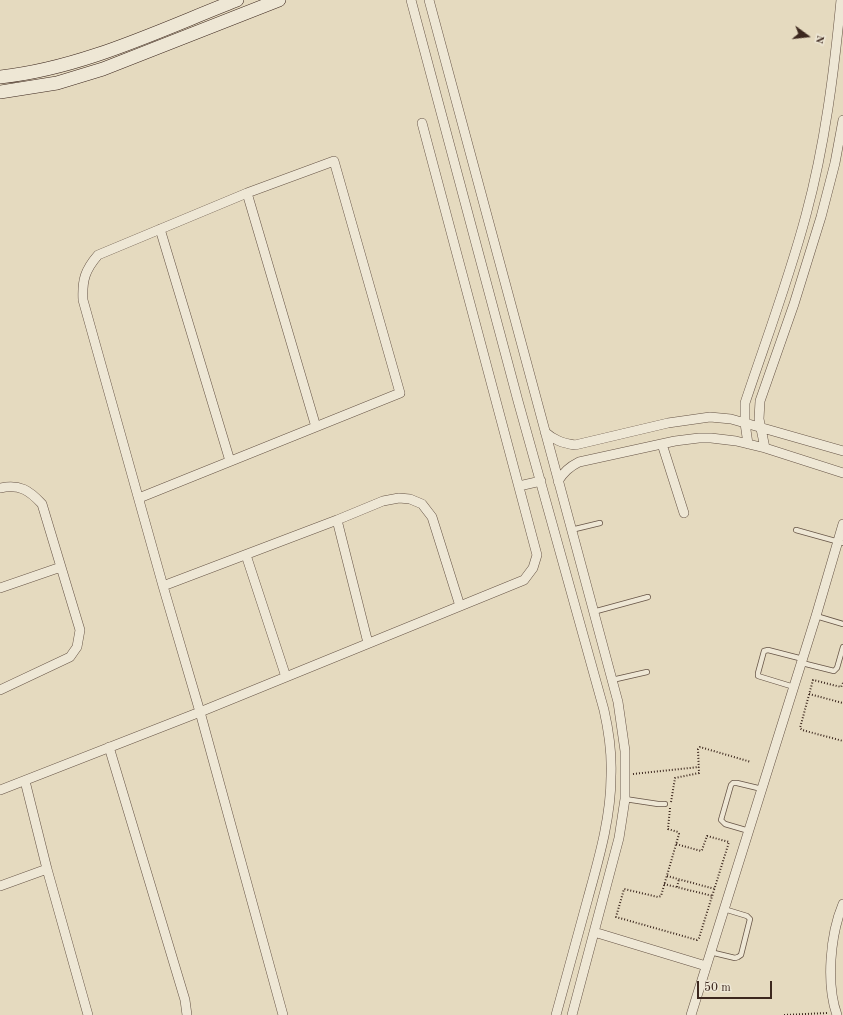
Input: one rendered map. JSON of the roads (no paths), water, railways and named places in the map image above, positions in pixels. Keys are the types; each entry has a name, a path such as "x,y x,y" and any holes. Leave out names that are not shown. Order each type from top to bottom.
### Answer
{"street":[{"path":"0,77 31,73 79,62 237,0"},
{"path":"0,92 57,83 97,71 279,0"},
{"path":"411,0 518,401 602,702 609,732 611,754 610,800 604,836 556,1015"},
{"path":"429,0 565,510 612,680 622,726 626,775 625,799 619,838 572,1015"},
{"path":"748,444 745,423 746,403 792,267 818,167 829,105 836,50 840,0"},
{"path":"765,448 759,410 760,401 794,304 821,218 835,163 843,120"},
{"path":"0,790 200,712 524,580 533,568 537,555 422,123"},
{"path":"139,498 400,392 334,161 247,193 98,255 90,264 84,276 82,288 84,300 163,586 200,712 283,1015"},
{"path":"247,193 316,427"},
{"path":"160,229 230,461"},
{"path":"518,401 535,396"},
{"path":"545,432 553,440 564,444 575,445 668,423 696,418 720,418 745,423 843,452"},
{"path":"558,481 563,473 579,462 687,439 705,438 724,439 765,448 843,472"},
{"path":"662,444 684,513"},
{"path":"519,486 541,481"},
{"path":"0,488 17,487 31,492 42,504 80,630 77,647 70,658 0,690"},
{"path":"163,586 383,501 399,498 410,499 422,504 432,517 460,606"},
{"path":"550,514 565,510"},
{"path":"337,520 368,643"},
{"path":"691,1015 840,543 843,524"},
{"path":"246,555 286,677"},
{"path":"0,588 61,567"},
{"path":"109,747 185,1000 187,1015"},
{"path":"25,781 47,869 88,1015"},
{"path":"0,886 47,869"},
{"path":"594,874 608,879"},
{"path":"837,1014 830,980 831,947 838,915 843,904"},
{"path":"594,932 706,966"},
{"path":"562,992 577,996"}],"lane":[{"path":"571,530 600,523"},
{"path":"796,530 840,543"},
{"path":"593,612 648,597"},
{"path":"816,616 843,624"},
{"path":"794,687 758,676 764,651 768,650 834,670 837,668 843,647"},
{"path":"612,680 647,672"},
{"path":"749,831 725,824 721,820 730,785 737,783 762,789"},
{"path":"625,799 665,804"},
{"path":"710,952 735,958 741,955 750,919 749,916 724,909"}]}
